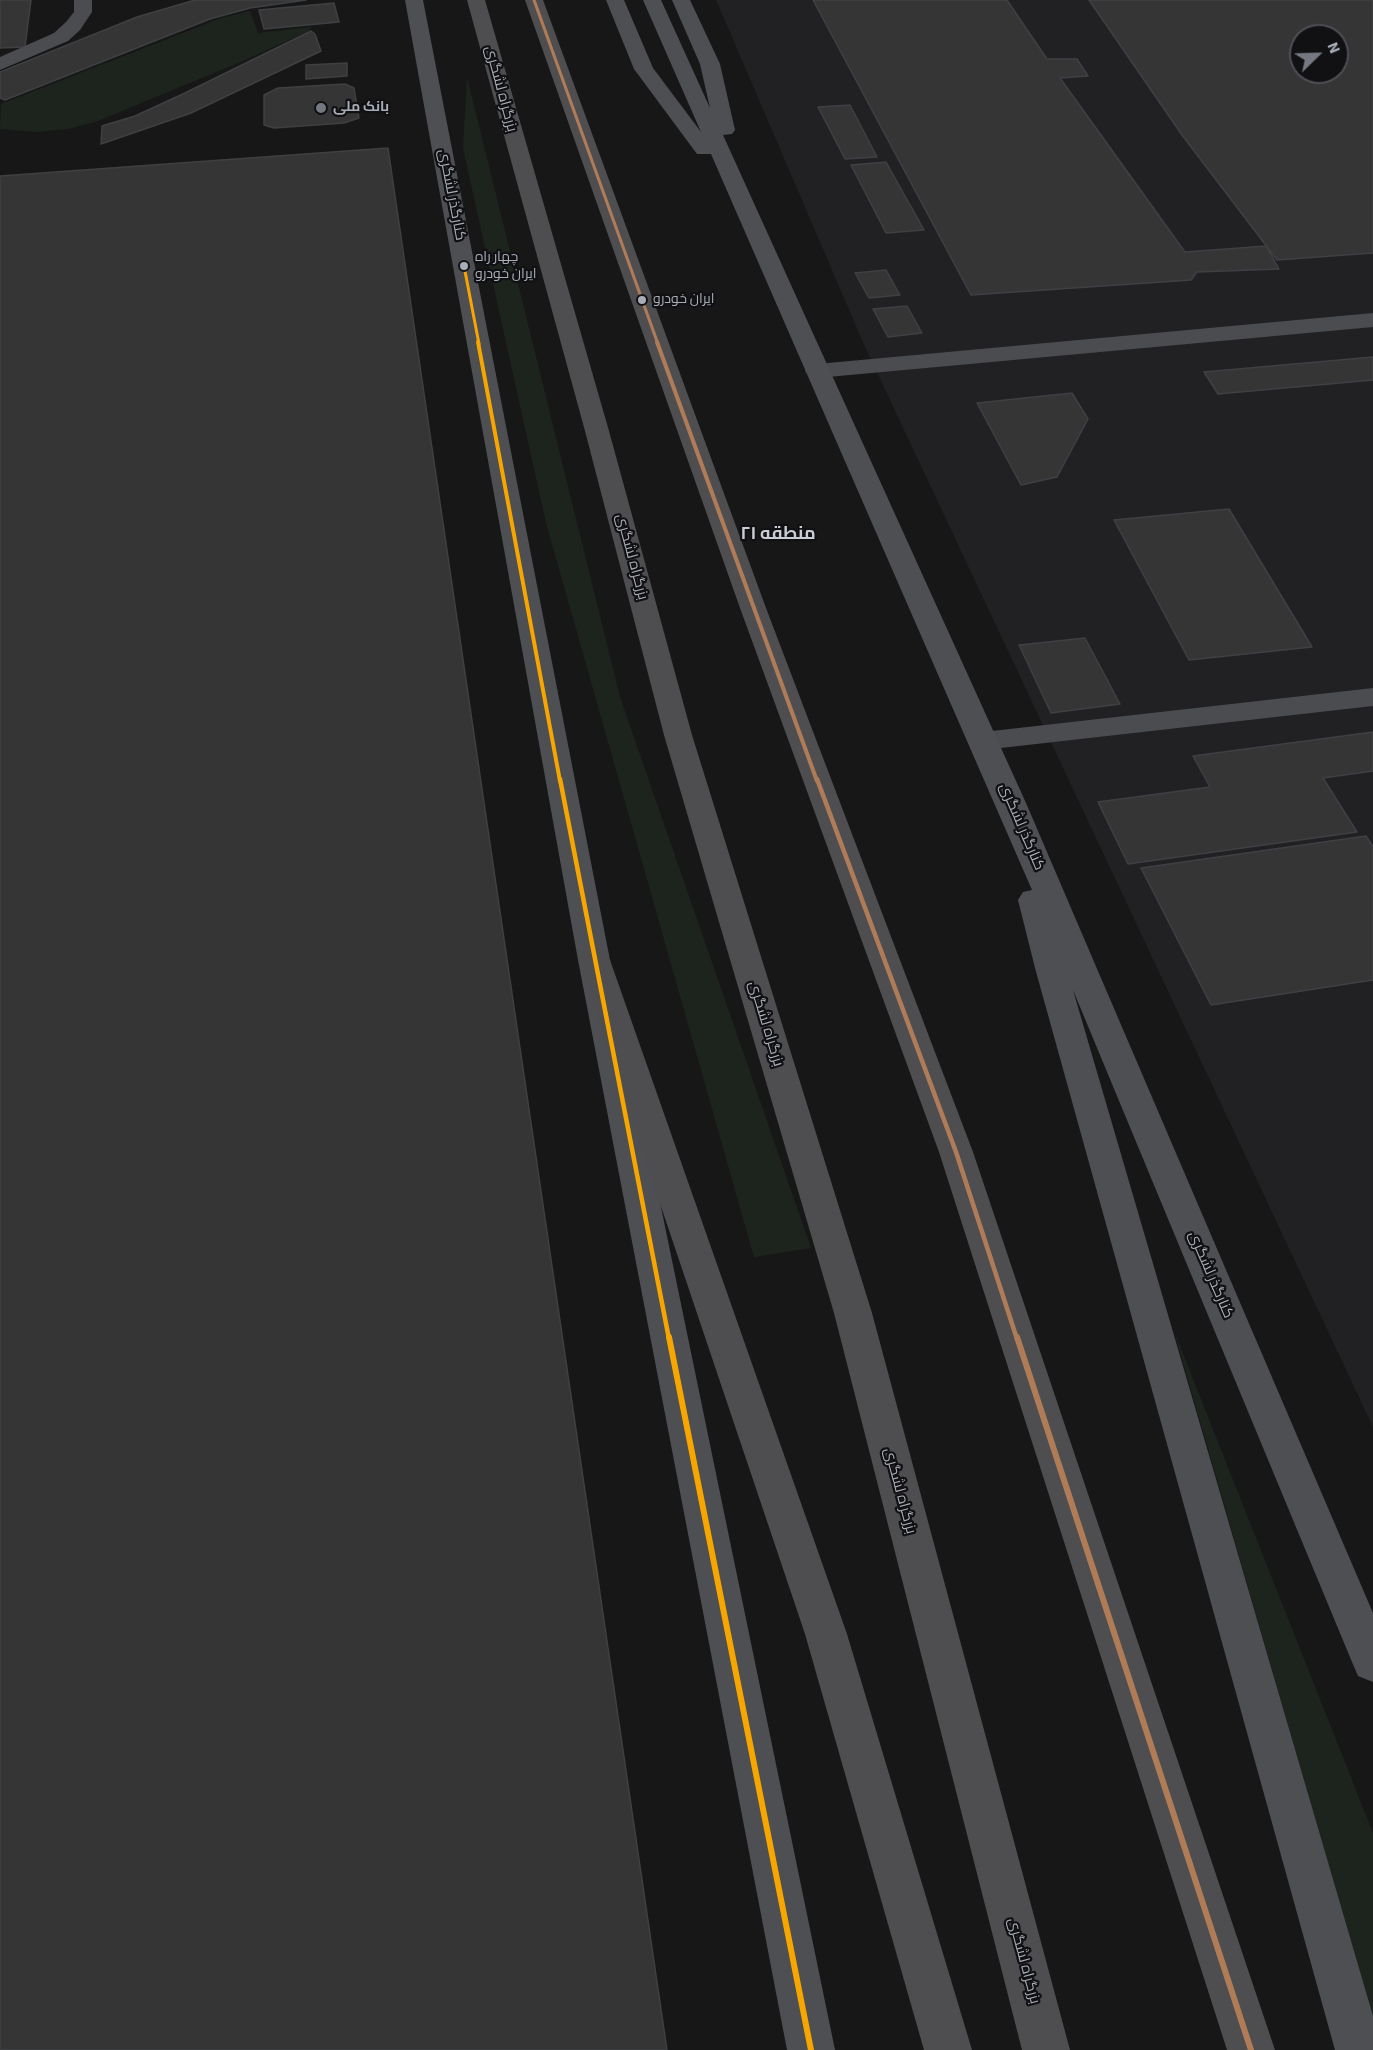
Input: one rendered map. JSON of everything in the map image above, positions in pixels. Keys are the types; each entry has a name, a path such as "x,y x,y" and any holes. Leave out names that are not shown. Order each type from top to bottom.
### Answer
{"highway":[{"name":"بزرگراه لشگری","path":"476,0 597,431 678,735 853,1313 1046,2050"},
{"path":"534,0 753,608 956,1152 1251,2050"},
{"path":"594,960 826,1634 948,2050"}],"main road":[{"name":"کنارگذر لشگری","path":"414,0 594,960 811,2050"},
{"path":"615,0 644,69 740,199"},
{"name":"کنارگذر لشگری","path":"652,0 1011,804 1373,1662"},
{"path":"681,0 711,64 740,199"},
{"path":"1011,804 1051,968 1359,2050"}],"lane":[{"path":"0,64 61,37 73,27 83,12 83,0"},
{"path":"817,371 1373,320"},
{"path":"983,741 1373,697"}],"shaded area":[{"path":"716,0 1373,0 1373,1427 866,349"},
{"path":"250,11 258,33 311,27 309,31 243,61 98,121 68,129 36,132 0,129 1,104 221,18"},
{"path":"467,77 620,697 811,1248 754,1257 546,523 463,148"},
{"path":"1174,1331 1373,1833 1373,2019"}],"building":[{"path":"0,0 31,0 25,47 0,48"},
{"path":"195,0 306,0 250,8 210,19 5,100 0,98 0,72 137,17"},
{"path":"813,0 1007,0 1047,59 1077,59 1088,76 1060,78 1185,252 1266,246 1279,269 1197,272 1191,280 971,295"},
{"path":"1089,0 1373,0 1373,253 1277,260 1182,135"},
{"path":"334,3 339,22 264,29 259,10"},
{"path":"311,31 315,34 321,51 191,113 101,144 102,126 135,116"},
{"path":"347,63 347,76 306,79 306,65"},
{"path":"345,84 354,88 359,118 344,123 274,128 264,125 264,95 278,88"},
{"path":"850,105 877,157 845,159 818,107"},
{"path":"388,148 667,2050 0,2050 0,176"},
{"path":"886,162 924,230 886,233 851,165"},
{"path":"886,270 900,295 869,298 855,273"},
{"path":"907,306 922,333 888,337 873,309"},
{"path":"1373,357 1373,380 1218,394 1204,372"},
{"path":"1072,393 1088,419 1057,477 1021,485 977,403"},
{"path":"1229,509 1312,647 1189,660 1114,520"},
{"path":"1085,638 1120,704 1051,713 1019,645"},
{"path":"1373,732 1373,771 1323,778 1357,832 1128,864 1098,802 1210,787 1193,756"},
{"path":"1366,836 1373,847 1373,980 1211,1005 1141,868"}],"transit line":[{"path":"534,0 753,608 956,1152 1251,2050"},
{"path":"464,266 594,960 811,2050"}],"place":[{"name":"بانک ملی","path":"321,108"},
{"name":"چهار راه ایران خودرو","path":"464,266"},
{"name":"ایران خودرو","path":"642,300"}],"district":[{"name":"منطقه ۲۱","path":"778,535"}]}
